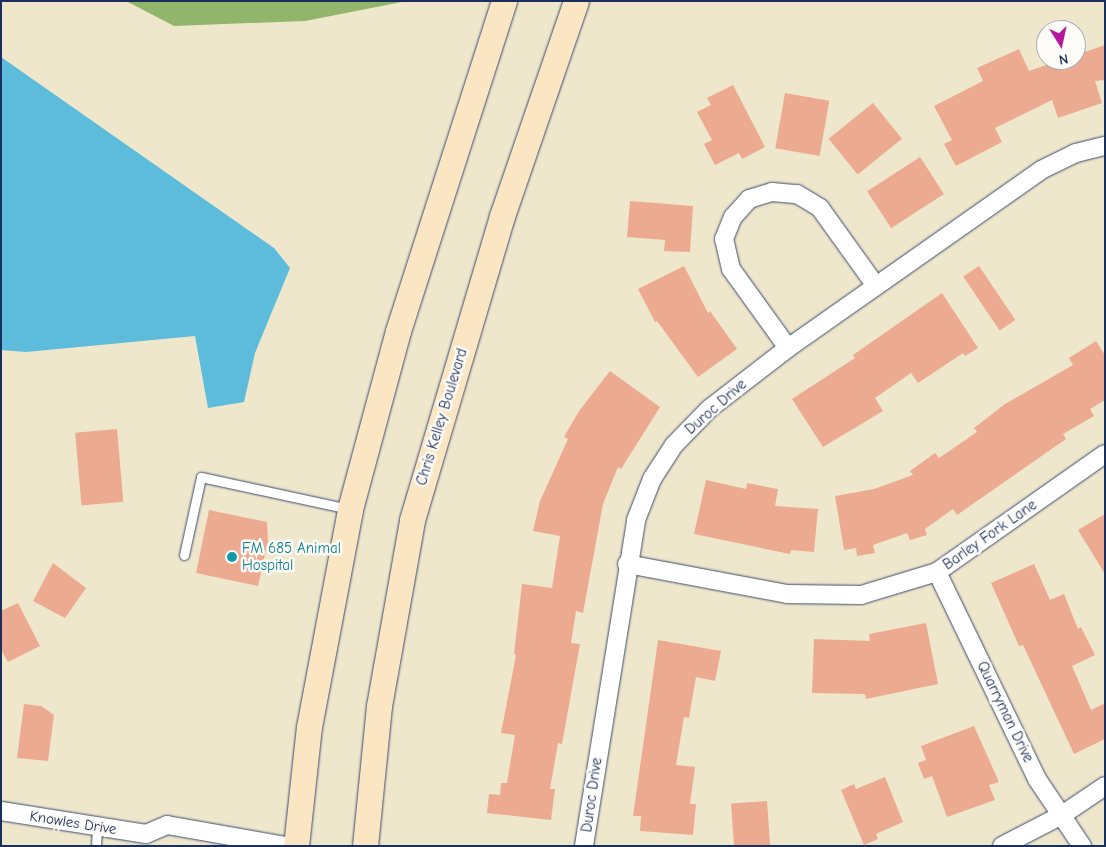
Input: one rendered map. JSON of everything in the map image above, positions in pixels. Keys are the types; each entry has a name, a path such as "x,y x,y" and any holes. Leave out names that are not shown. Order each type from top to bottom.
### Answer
{"main road":[{"path":"296,846 309,727 350,510 398,331 504,1"},
{"name":"Chris Kelley Boulevard","path":"365,846 378,706 412,520 502,216 576,1"}],"street":[{"name":"Duroc Drive","path":"584,846 627,564 636,520 652,479 674,445 708,409 788,348 1041,170 1076,153 1105,146"},
{"path":"788,348 731,269 724,239 733,217 749,199 772,192 797,194 820,208 876,286"},
{"name":"Barley Fork Lane","path":"627,564 787,594 826,597 861,595 937,572 1105,454"},
{"name":"Quarryman Drive","path":"937,572 1037,780 1082,846"},
{"path":"1002,846 1062,815 1105,786"},
{"name":"Knowles Drive","path":"1,811 97,827 148,840 167,826 286,846"}],"lane":[{"path":"184,554 201,477 350,510"},
{"path":"96,846 97,827"}],"green space":[{"path":"126,1 407,1 305,21 174,26"}],"water":[{"path":"1,57 274,248 290,268 255,353 244,402 208,408 195,336 26,352 1,350"}],"building":[{"path":"1105,45 1105,80 1095,81 1102,103 1058,118 1052,100 995,128 1002,142 956,166 944,144 952,140 934,106 983,81 977,68 1019,49 1029,71 1036,69 1086,70 1086,52"},
{"path":"733,85 765,147 742,159 739,153 715,165 704,144 712,140 697,112 711,105 707,98"},
{"path":"785,93 829,101 820,156 775,148"},
{"path":"873,103 902,139 858,175 829,139"},
{"path":"920,157 944,194 891,228 867,191"},
{"path":"630,201 693,206 690,252 664,251 665,240 627,237"},
{"path":"684,266 708,313 710,311 737,349 698,377 657,321 655,322 638,289"},
{"path":"979,266 1015,320 1000,331 963,277"},
{"path":"942,293 978,348 965,356 963,353 918,383 911,373 875,398 883,411 823,447 792,399 855,358 853,355"},
{"path":"1096,341 1105,355 1105,400 1090,409 1094,416 1063,434 1066,439 957,515 953,509 925,529 927,535 910,540 907,533 873,545 875,553 857,556 856,548 844,550 835,496 874,489 913,475 910,471 935,453 939,458 977,432 974,428 1005,404 1073,365 1069,358"},
{"path":"610,371 660,407 621,469 618,467 603,504 583,613 576,611 571,643 580,644 562,744 558,743 550,789 555,789 551,820 487,813 489,794 500,795 501,783 507,783 515,735 501,733 516,655 514,654 522,584 552,588 560,536 533,531 540,501 568,439 564,437 579,411"},
{"path":"117,429 123,502 82,505 75,433"},
{"path":"706,480 746,489 747,483 778,489 775,506 818,509 814,552 791,550 790,554 694,534"},
{"name":"FM 685 Animal Hospital","path":"209,510 267,522 268,541 258,586 196,573"},
{"path":"1105,514 1105,574 1078,530"},
{"path":"53,563 86,588 65,618 33,601"},
{"path":"1034,564 1050,600 1064,594 1078,629 1081,627 1095,655 1072,666 1091,710 1105,703 1105,739 1074,754 1023,645 1019,646 991,583"},
{"path":"18,603 40,646 8,662 1,650 1,611"},
{"path":"926,623 938,684 866,699 865,694 812,693 814,639 870,641 869,634"},
{"path":"658,640 721,651 715,681 696,677 689,718 684,717 676,765 695,767 690,804 696,804 693,835 640,831 641,816 633,816"},
{"path":"24,704 41,706 54,715 48,761 17,758"},
{"path":"974,726 999,782 989,785 995,800 947,817 932,776 924,779 918,763 926,760 921,746"},
{"path":"885,777 903,822 876,834 878,839 864,845 841,790 854,784 856,789"},
{"path":"767,801 770,846 734,846 731,804"}],"place":[{"name":"FM 685 Animal Hospital","path":"232,557"}]}
